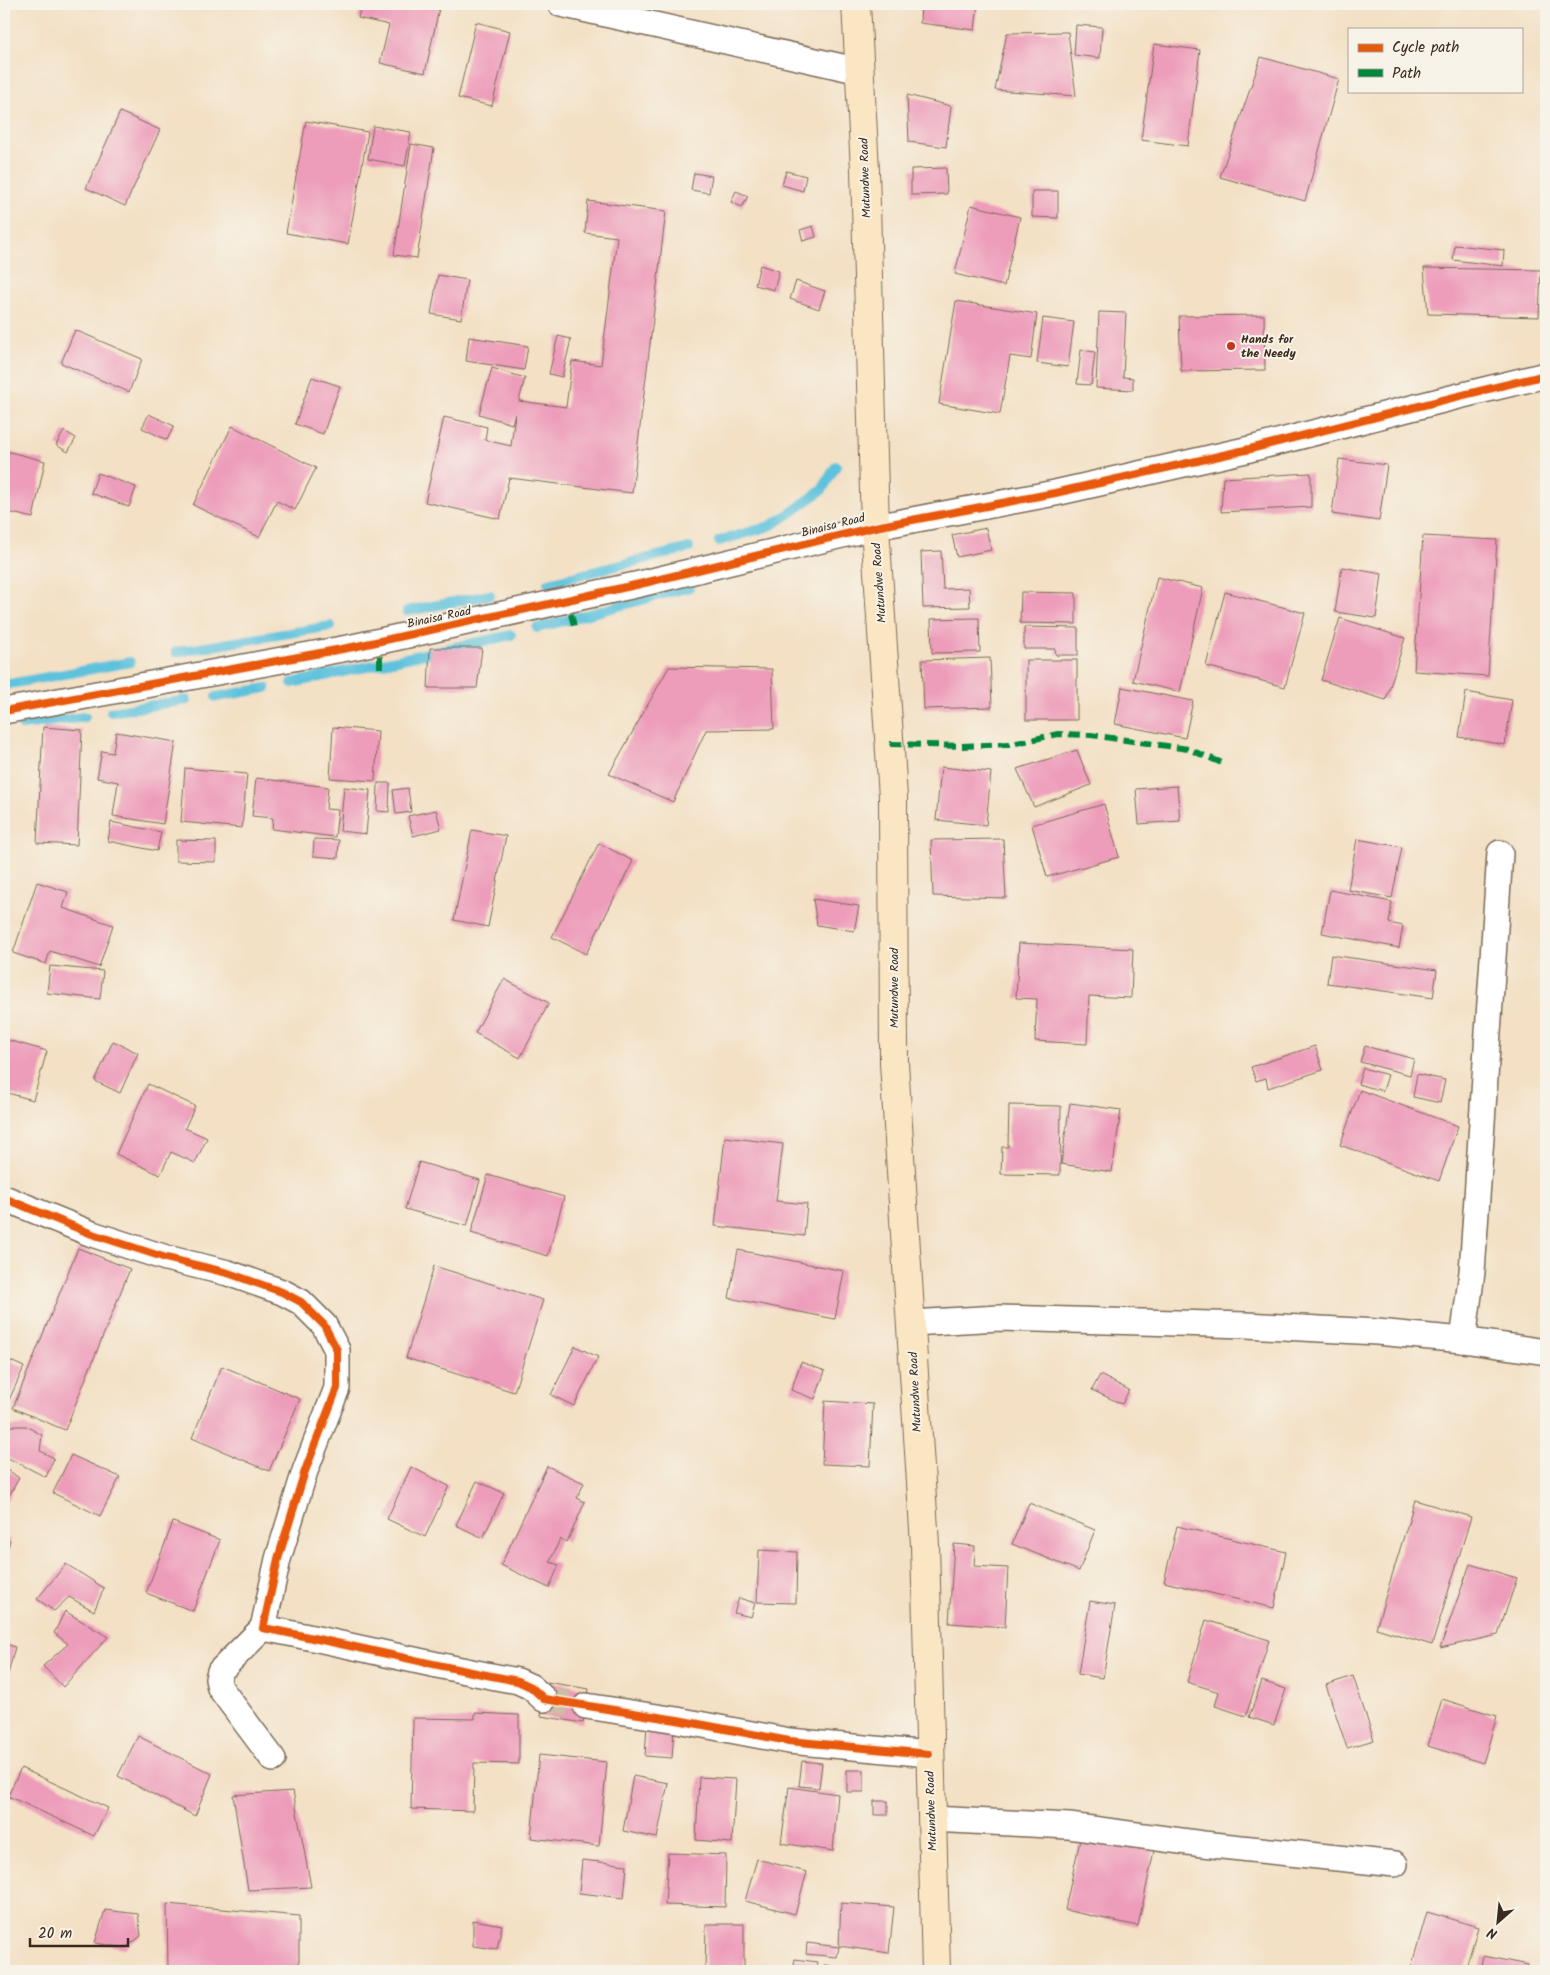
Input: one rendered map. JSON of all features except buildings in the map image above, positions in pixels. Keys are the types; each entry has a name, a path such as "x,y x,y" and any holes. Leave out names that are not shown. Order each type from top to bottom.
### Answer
{"main road":[{"name":"Mutundwe Road","path":"856,4 866,170 875,527 893,797 894,1063 924,1545 936,1971"}],"street":[{"path":"561,4 860,71"},
{"name":"Binaisa Road","path":"4,711 353,647 640,584 875,527 1083,487 1250,449 1546,375"},
{"path":"1464,1340 1472,1272 1500,853"},
{"path":"4,1198 92,1234 166,1258 228,1272 282,1292 301,1302 324,1325 337,1350 337,1388 305,1471 278,1559 263,1628 220,1671 218,1679 220,1688 273,1759"},
{"path":"911,1323 999,1318 1130,1320 1358,1331 1464,1340 1546,1352"},
{"path":"263,1628 332,1641 424,1663 518,1681 531,1687 544,1699"},
{"path":"586,1706 677,1720 789,1741 929,1754"},
{"path":"932,1819 1069,1826 1203,1844 1395,1864"}],"waterway":[{"path":"719,541 770,526 792,512 822,490 836,466"},
{"path":"548,583 689,548"},
{"path":"537,628 690,587"},
{"path":"407,611 490,595"},
{"path":"176,652 331,626"},
{"path":"292,683 511,635"},
{"path":"4,685 130,662"},
{"path":"216,697 266,688"},
{"path":"111,712 187,700"},
{"path":"22,725 85,717"}],"tunnel":[{"path":"544,1699 586,1706"}],"marked path":[{"path":"571,614 574,626"},
{"path":"380,656 380,669"},
{"path":"890,744 962,746 1012,744 1058,734 1091,735 1188,749 1222,763"}],"cycle path":[{"path":"4,711 353,647 640,584 875,527 1055,493 1250,449 1546,375"},
{"path":"4,1198 92,1234 166,1258 228,1273 282,1292 301,1302 324,1325 337,1350 337,1388 305,1471 278,1559 263,1628 518,1681 531,1687 544,1699 677,1720 789,1741 929,1754"}],"place":[{"name":"Hands for the Needy","path":"1231,346"}]}
